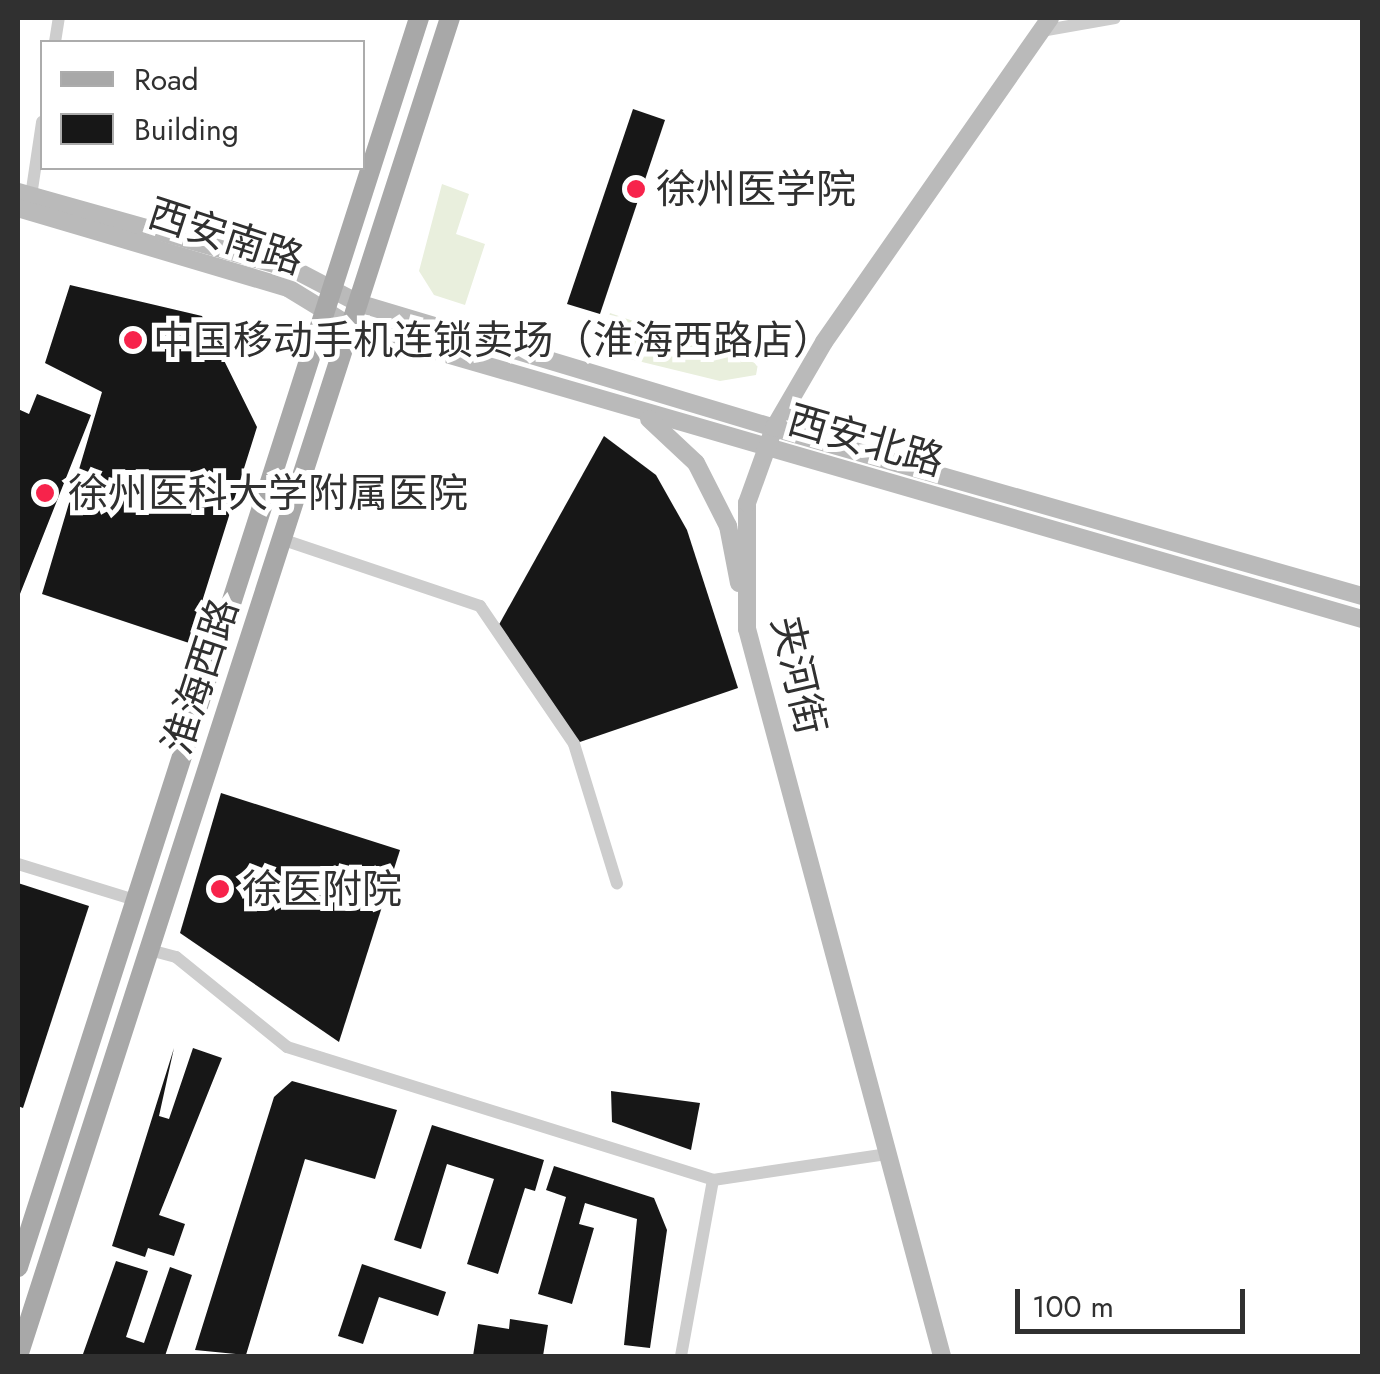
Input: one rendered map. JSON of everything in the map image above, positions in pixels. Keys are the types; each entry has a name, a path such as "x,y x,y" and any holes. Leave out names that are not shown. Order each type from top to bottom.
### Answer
{"main road":[{"name":"淮海西路","path":"18,1267 419,18"},
{"name":"淮海西路","path":"18,1356 146,949 450,18"},
{"name":"夹河街","path":"942,1356 748,629 747,503 774,428 1046,24"},
{"name":"西安南路","path":"22,199 329,298 358,303"},
{"name":"西安南路","path":"329,298 350,326"},
{"name":"西安北路","path":"358,303 774,428 1362,596"},
{"name":"西安北路","path":"350,326 1362,619"},
{"path":"632,408 676,436 696,463 728,526 748,629"}],"street":[{"path":"1046,24 1116,18"},
{"path":"22,199 40,130"},
{"path":"282,539 480,606 574,744 617,884"},
{"path":"18,864 136,900"},
{"path":"146,949 176,957 288,1047 714,1180 888,1154"},
{"path":"681,1356 714,1180"}],"green space":[{"path":"442,184 469,194 456,234 485,244 465,305 434,295 419,271"},
{"path":"610,313 758,364 756,375 720,381 597,351"}],"building":[{"path":"633,109 665,120 600,314 567,304"},
{"path":"70,285 202,316 257,427 189,643 42,594 102,392 45,363"},
{"path":"37,394 91,415 18,599 18,409 29,414"},
{"path":"604,436 656,475 687,530 738,688 574,744 496,630"},
{"path":"221,793 400,850 339,1042 180,933"},
{"path":"18,883 89,906 23,1108 18,1106"},
{"path":"174,1048 159,1116 169,1119 193,1048 222,1058 159,1215 185,1224 174,1256 148,1248 145,1257 112,1246"},
{"path":"292,1081 397,1110 375,1179 305,1159 246,1355 195,1350 274,1097"},
{"path":"611,1091 700,1103 691,1150 612,1122"},
{"path":"432,1125 544,1160 535,1191 525,1188 498,1274 467,1264 494,1179 447,1164 421,1249 394,1240"},
{"path":"554,1166 654,1198 667,1230 650,1348 624,1345 637,1219 585,1203 579,1224 594,1228 572,1304 538,1294 566,1197 546,1190"},
{"path":"116,1261 148,1271 126,1337 144,1343 170,1267 192,1275 165,1356 83,1354"},
{"path":"362,1264 446,1292 438,1316 379,1297 363,1344 338,1336"},
{"path":"510,1319 548,1325 543,1356 473,1356 478,1324 509,1329"}],"place":[{"name":"徐州医学院","path":"636,189"},
{"name":"中国移动手机连锁卖场（淮海西路店）","path":"133,340"},
{"name":"徐州医科大学附属医院","path":"45,493"},
{"name":"徐医附院","path":"220,889"}]}
